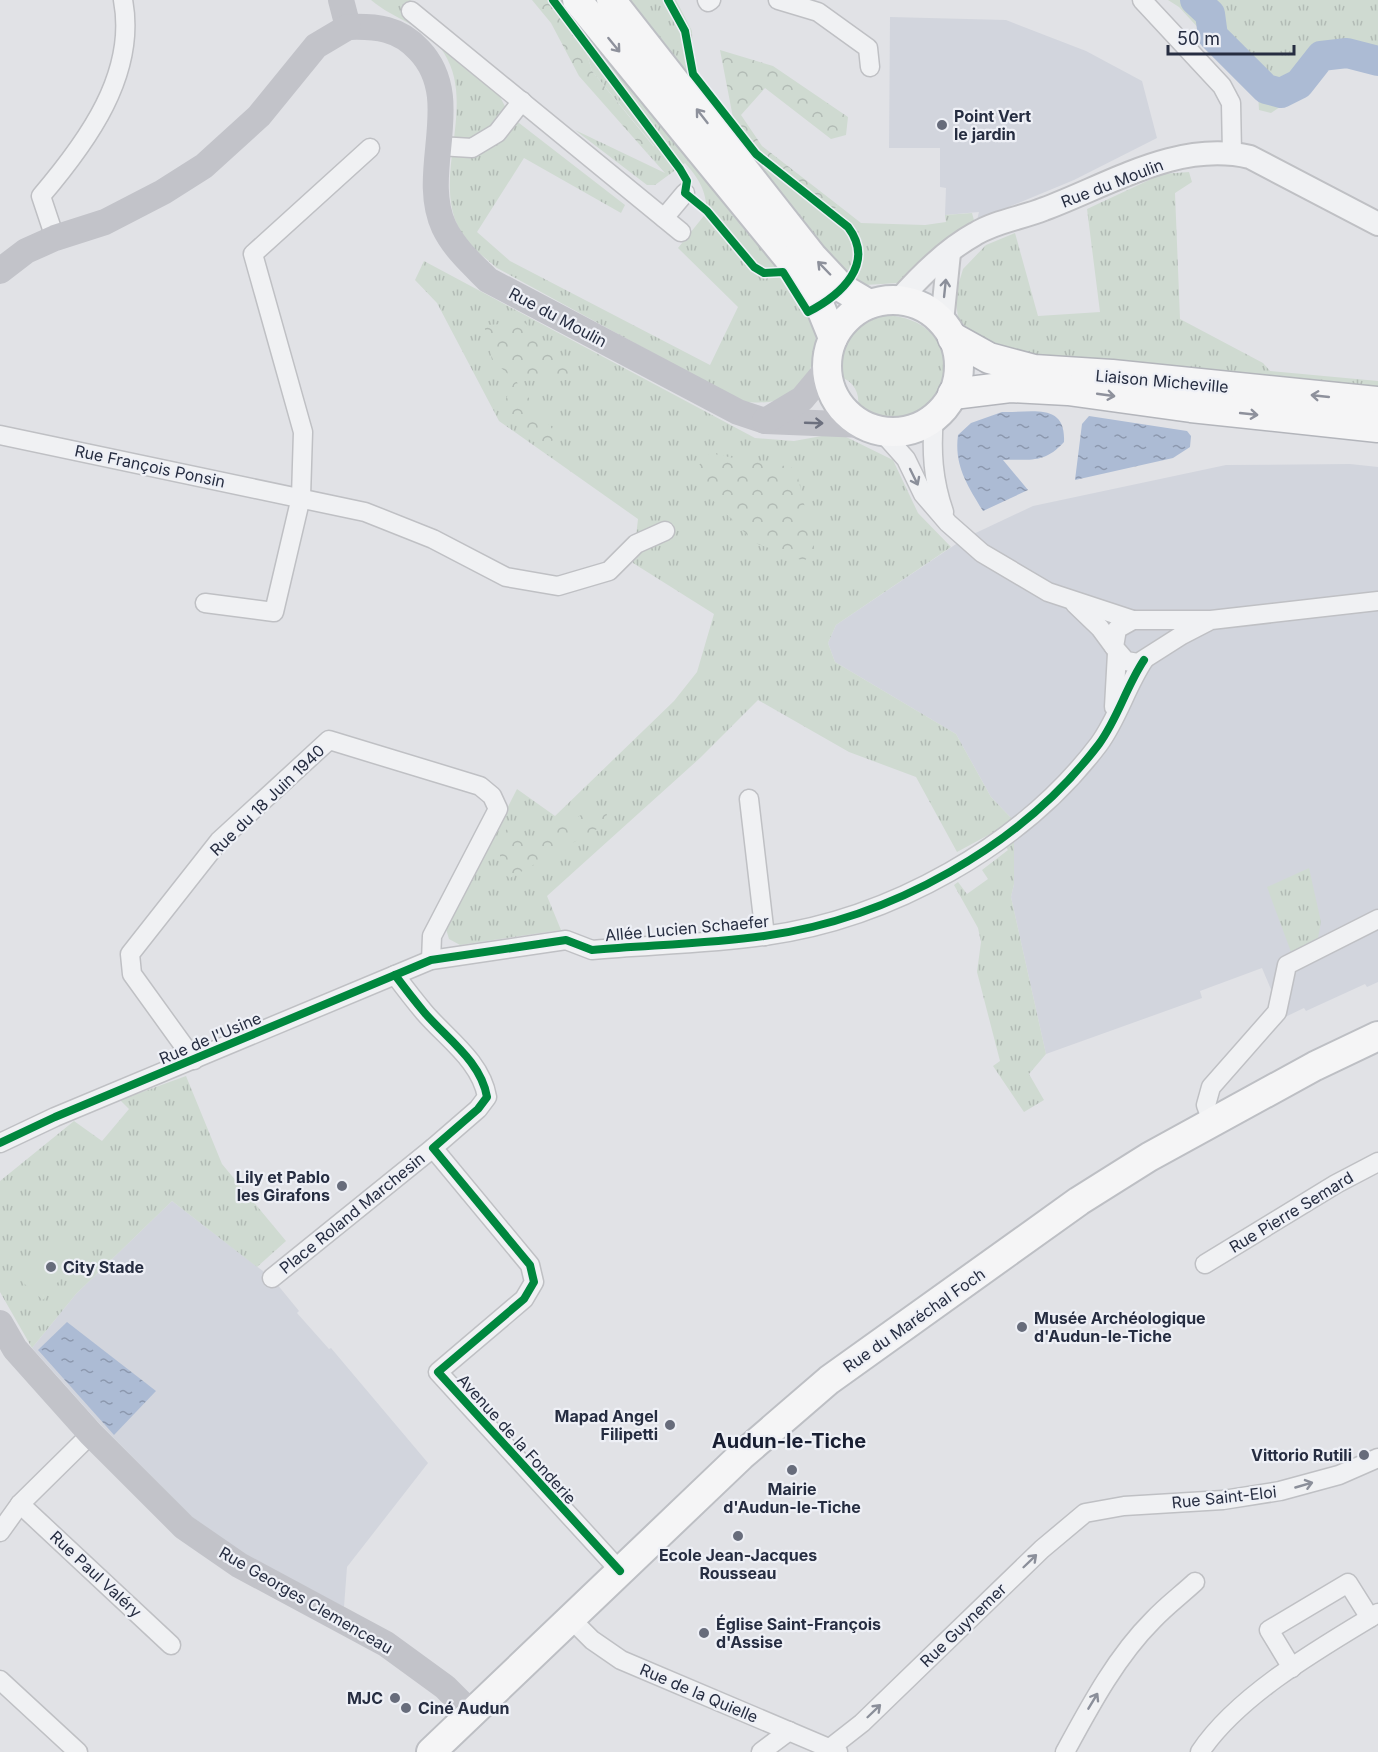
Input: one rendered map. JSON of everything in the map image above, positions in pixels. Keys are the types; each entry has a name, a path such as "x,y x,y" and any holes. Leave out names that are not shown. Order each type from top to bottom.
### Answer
{"highway":[{"name":"Liaison Micheville","path":"947,330 989,358 1034,370 1112,375 1378,402"},
{"name":"Liaison Micheville","path":"953,394 1010,387 1068,390 1191,407 1378,427"}],"main road":[{"path":"0,271 26,251 55,238 105,222 163,192 204,166 259,116 316,46 348,27 342,0"},
{"path":"577,0 798,270 819,306 833,338"},
{"path":"611,0 812,256 842,288 869,304"},
{"name":"Rue du Moulin","path":"348,27 379,26 408,39 430,62 440,91 436,192 444,227 462,255 488,280 738,412 765,421 873,428"},
{"path":"899,300 915,304 947,330 958,357 958,376 953,394 934,417 918,427 900,432 873,428 847,414 835,397 827,369 833,338 854,312 869,304 899,300"},
{"path":"765,421 802,399 827,369"},
{"name":"Rue du Maréchal Foch","path":"431,1752 741,1456 829,1380 1079,1201 1212,1121 1315,1066 1378,1036"},
{"name":"Rue Georges Clemenceau","path":"0,1323 15,1349 91,1434 184,1527 239,1565 386,1644 445,1687 472,1714"}],"street":[{"path":"55,238 42,196 63,170 102,112 120,72 127,19 123,0"},
{"path":"778,0 818,12 868,48 870,67"},
{"path":"1143,0 1222,86 1231,103 1232,153"},
{"path":"411,11 681,232"},
{"path":"439,146 472,148 497,133 522,102"},
{"path":"205,603 274,612 301,497 303,432 253,254 370,148"},
{"name":"Rue du Moulin","path":"899,300 918,278 976,233 1043,210 1143,168 1201,154 1232,153 1270,166 1378,224"},
{"path":"664,218 685,193"},
{"path":"947,330 949,253"},
{"path":"934,417 932,451 936,489 948,523"},
{"path":"873,428 906,459 923,494 948,523 982,553 1048,592 1149,626 1156,638 1154,651 1147,658"},
{"name":"Rue François Ponsin","path":"0,435 365,512 433,538 506,577 558,586 609,571 636,544 665,531"},
{"path":"1069,599 1100,628 1115,650 1126,661 1147,658 1182,635 1211,620"},
{"path":"1114,718 1117,629 1136,620 1211,620 1378,601"},
{"name":"Allée Lucien Schaefer","path":"431,960 566,940 592,950 765,936 855,915 941,877 1000,841 1060,789 1100,743 1114,718 1130,680 1147,658"},
{"name":"Rue du 18 Juin 1940","path":"194,1060 132,974 130,954 219,841 329,740 480,786 492,796 498,809 432,936 431,960"},
{"name":"Allée Lucien Schaefer","path":"749,799 765,936"},
{"path":"1212,1121 1206,1105 1210,1087 1277,1012 1287,965 1378,919"},
{"name":"Rue de l'Usine","path":"0,1143 431,960"},
{"path":"395,975 425,1014 441,1027 484,1079 487,1097 478,1109 433,1148"},
{"name":"Place Roland Marchesin","path":"272,1278 433,1148"},
{"name":"Avenue de la Fonderie","path":"433,1148 530,1264 534,1282 524,1299 438,1372 620,1571"},
{"name":"Rue Pierre Semard","path":"1205,1264 1336,1184 1378,1162"},
{"path":"0,1532 21,1504 91,1434"},
{"name":"Rue Saint-Eloi","path":"1100,1508 1223,1500 1280,1491 1339,1475 1378,1458"},
{"name":"Rue Paul Valéry","path":"21,1504 171,1645"},
{"name":"Rue Guynemer","path":"834,1750 1047,1545 1085,1512 1100,1508"},
{"path":"1065,1752 1093,1700 1114,1668 1152,1621 1195,1582"},
{"path":"1200,1752 1210,1737 1267,1685 1374,1616 1348,1583 1269,1630 1292,1668"},
{"name":"Rue de la Quielle","path":"570,1619 592,1640 621,1660 834,1750"},
{"path":"0,1680 78,1752"},
{"path":"761,1752 789,1731"}],"shaded area":[{"path":"890,17 1006,20 1086,51 1142,81 1157,138 1074,180 977,220 979,212 945,215 946,188 940,187 940,148 889,148"},
{"path":"1350,464 1378,467 1378,982 1367,987 1365,984 1306,1011 1304,1008 1283,1018 1262,968 1200,991 1202,998 1046,1054 1011,897 1014,884 1014,821 991,797 956,734 835,662 828,643 836,625 965,538 1033,506 1226,465"},
{"path":"172,1201 272,1278 299,1311 297,1313 329,1349 331,1348 428,1463 347,1567 344,1607 245,1555 192,1517 100,1424 32,1348 76,1294"}],"green space":[{"path":"371,0 410,0 415,4 496,89 510,116 625,205 621,213 524,158 477,232 510,261 710,365 738,307 678,248 707,212 701,185 685,163 655,185 647,185 575,130 665,173 647,153 654,146 592,71 583,42 553,0 676,0 692,31 693,74 756,154 831,213 838,205 861,223 925,225 946,222 945,215 972,213 975,224 946,239 898,283 865,285 821,249 808,307 809,316 816,331 815,352 805,380 787,397 759,403 741,401 497,268 472,247 457,225 451,202 450,177 457,100 454,76 444,53 437,44 419,29"},
{"path":"532,0 553,0 583,42 592,71 654,147 647,153 579,76 551,23"},
{"path":"1168,0 1378,0 1378,70 1336,58 1320,80 1271,113 1259,110 1258,93 1179,7"},
{"path":"720,50 773,66 848,117 846,135 831,139 765,88 741,115 762,146 838,205 831,213 756,154 735,128"},
{"path":"1189,172 1192,182 1175,193 1180,319 1263,363 1270,371 1378,381 1378,389 1036,360 972,336 958,317 955,296 963,269 986,245 1015,233 1038,316 1100,312 1087,209 1162,174"},
{"path":"424,261 755,438 794,441 838,433 893,460 918,513 951,547 836,625 828,643 835,662 956,734 991,797 1014,821 1014,884 1011,897 1046,1054 1029,1074 1044,1100 1024,1112 993,1066 1000,1061 977,972 981,942 978,928 954,885 958,882 967,894 988,879 982,870 1008,850 994,832 957,852 916,777 849,752 758,700 700,758 547,896 561,930 460,945 449,939 446,929 517,789 555,816 674,701 697,672 714,614 633,563 638,519 499,421 437,303 415,280"},
{"path":"884,315 916,322 935,338 944,359 942,381 932,400 914,414 889,417 858,407 855,389 841,377 843,354 850,337 863,325"},
{"path":"525,323 573,369 569,380 516,381 556,434 548,449 530,440 502,407 515,380 492,360 484,325"},
{"path":"716,453 796,469 815,551 804,561 755,543 692,479 704,456"},
{"path":"597,806 607,811 606,824 510,878 500,872 500,836 510,826 521,831 525,847"},
{"path":"1309,868 1321,922 1318,938 1291,952 1267,887"},
{"path":"186,1076 222,1164 286,1241 257,1267 172,1201 76,1294 32,1348 0,1292 0,1181 74,1121 102,1141 129,1109 120,1100"},
{"name":"City Stade","path":"59,1234 82,1253 43,1300 20,1280"}],"water":[{"path":"1035,411 1053,415 1063,429 1064,442 1050,454 1037,459 1003,460 1028,490 983,511 963,475 958,456 958,435 971,423 1002,412"},
{"path":"1089,416 1187,431 1191,436 1190,447 1173,458 1075,480 1082,424"},
{"path":"67,1322 156,1391 114,1435 38,1350"}],"waterway":[{"path":"1195,0 1210,14 1213,36 1266,89 1281,93 1299,84 1321,56 1347,53 1378,61"}],"cycle path":[{"path":"553,0 680,169 687,181 685,193 707,211 754,267 764,273 783,272 808,312 832,297 851,277 858,254 856,241 848,227 756,154 693,74 685,31 668,0"},
{"path":"0,1143 55,1117 431,960 566,940 592,950 743,939 811,927 859,913 905,895 950,872 992,845 1032,815 1068,781 1106,734 1144,660"},
{"path":"395,975 424,1012 470,1061 478,1072 487,1097 478,1109 433,1148 530,1265 534,1282 524,1299 438,1372 620,1571"}],"place":[{"name":"Point Vert le jardin","path":"942,125"},
{"name":"Lily et Pablo les Girafons","path":"342,1186"},
{"name":"City Stade","path":"51,1267"},
{"name":"Musée Archéologique d'Audun-le-Tiche","path":"1022,1327"},
{"name":"Mapad Angel Filipetti","path":"670,1425"},
{"name":"Vittorio Rutili","path":"1364,1455"},
{"name":"Mairie d'Audun-le-Tiche","path":"792,1470"},
{"name":"Ecole Jean-Jacques Rousseau","path":"738,1536"},
{"name":"Église Saint-François d'Assise","path":"704,1633"},
{"name":"MJC","path":"395,1698"},
{"name":"Ciné Audun","path":"406,1708"}],"district":[{"name":"Audun-le-Tiche","path":"789,1441"}]}
